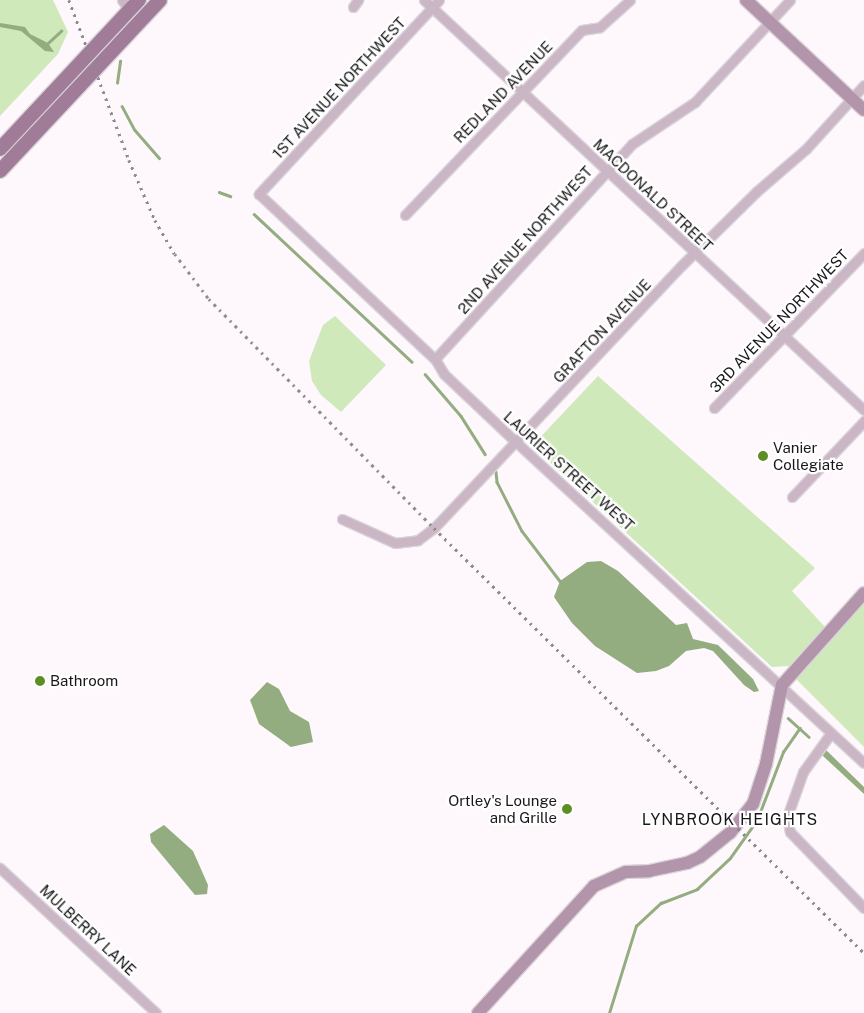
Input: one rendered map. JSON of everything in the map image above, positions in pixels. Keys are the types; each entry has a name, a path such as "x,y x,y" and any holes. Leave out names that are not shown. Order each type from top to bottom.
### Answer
{"main road":[{"path":"0,171 160,0"},
{"path":"0,149 130,3"}],"street":[{"name":"MACDONALD STREET","path":"424,0 864,410"},
{"name":"1ST AVENUE NORTHWEST","path":"259,194 439,0"},
{"name":"REDLAND AVENUE","path":"405,215 582,30 600,27 630,0"},
{"path":"746,0 864,110"},
{"name":"2ND AVENUE NORTHWEST","path":"435,359 632,144 695,102 790,0"},
{"name":"GRAFTON AVENUE","path":"342,519 395,543 418,540 448,516 516,442 756,192 806,149 864,85"},
{"name":"LAURIER STREET WEST","path":"259,194 435,359 444,374 516,442 782,685 864,763"},
{"name":"3RD AVENUE NORTHWEST","path":"714,408 864,253"},
{"path":"792,497 864,420"},
{"path":"478,1013 594,886 626,872 649,871 687,863 700,857 730,834 754,804 766,764 782,685 864,593"},
{"path":"831,733 803,772 787,817 790,832 864,908"},
{"name":"MULBERRY LANE","path":"0,868 156,1013"}],"shaded area":[{"path":"0,0 53,0 68,32 58,54 0,116"},
{"path":"0,23 25,27 30,34 48,43 54,52 45,51 21,31 0,27"},
{"path":"335,316 386,365 341,412 321,395 312,381 309,361 323,325"},
{"path":"598,376 815,568 792,591 825,627 789,666 772,667 532,446"},
{"path":"601,561 618,571 676,625 687,623 693,639 718,645 753,679 759,691 754,692 744,685 713,651 704,648 686,651 669,666 656,671 637,673 595,646 572,623 554,597 560,581 587,562"},
{"path":"864,601 864,747 793,676"},
{"path":"267,682 279,689 290,711 309,722 313,742 291,747 259,724 250,700"},
{"path":"824,748 864,787 864,794 823,756 821,752"},
{"path":"164,825 193,851 208,885 207,894 195,895 151,842 150,834"}],"waterway":[{"path":"48,43 61,31"},
{"path":"117,83 120,61"},
{"path":"122,106 135,130 159,158"},
{"path":"219,192 230,196"},
{"path":"254,214 412,362"},
{"path":"425,374 461,416 485,454"},
{"path":"496,472 497,482 522,531 560,581"},
{"path":"788,718 809,737"},
{"path":"609,1013 636,926 661,903 697,889 730,858 757,820 783,752 800,728"}],"railway":[{"path":"69,0 129,160 155,220 175,254 209,299 434,528 864,953"}],"place":[{"name":"Vanier Collegiate","path":"763,456"},
{"name":"Bathroom","path":"40,681"},
{"name":"Ortley's Lounge and Grille","path":"567,809"}],"district":[{"name":"LYNBROOK HEIGHTS","path":"730,820"}]}
